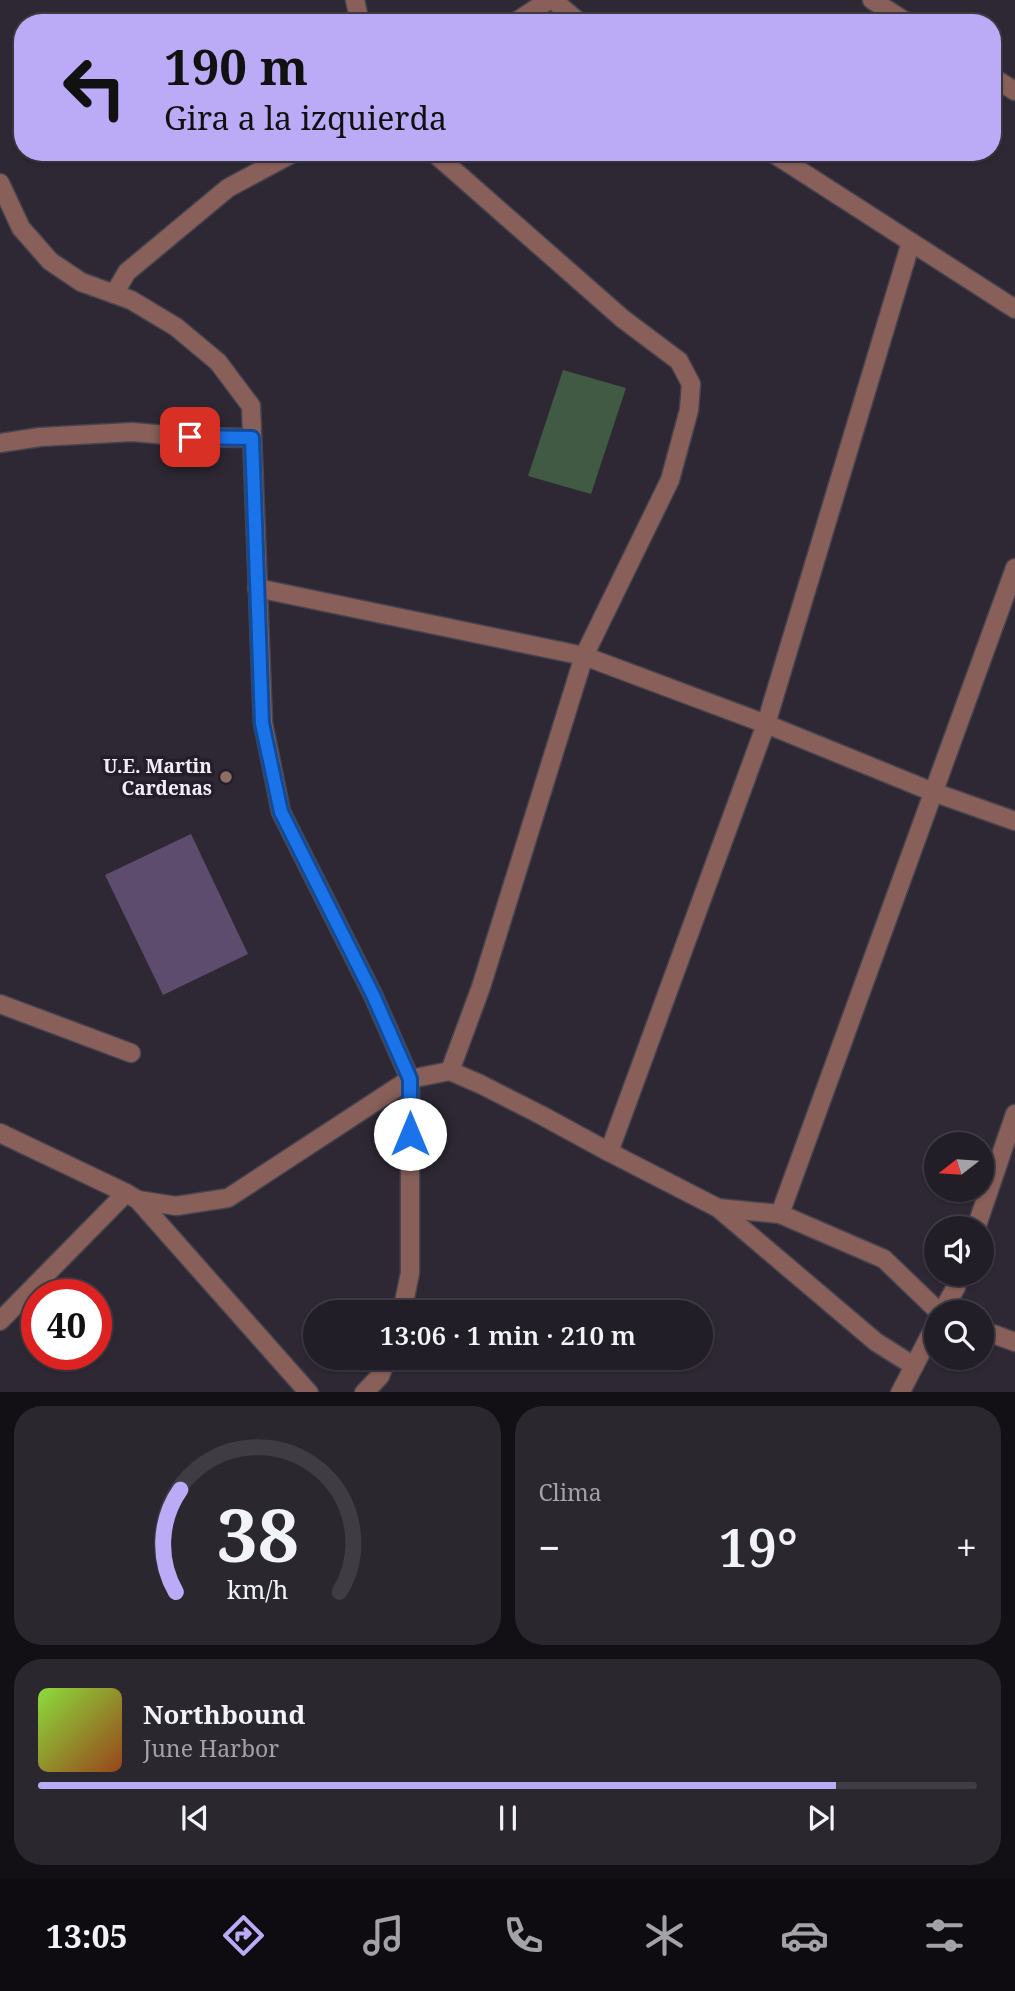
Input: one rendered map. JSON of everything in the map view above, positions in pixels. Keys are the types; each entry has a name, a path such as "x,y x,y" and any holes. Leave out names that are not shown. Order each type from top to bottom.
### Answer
{"street":[{"path":"528,14 551,0 569,14"},
{"path":"872,0 894,14"},
{"path":"114,294 127,272 228,188 278,161"},
{"path":"443,161 623,319 679,361 691,384 689,410 670,480 584,656 481,987 450,1072"},
{"path":"785,161 1015,309"},
{"path":"0,183 21,228 50,261 81,282 131,299 176,327 218,362 251,406 262,723 281,812 373,995 410,1079 410,1273 404,1300"},
{"path":"609,1152 766,724 911,242"},
{"path":"0,443 132,432 252,438"},
{"path":"780,1214 1015,568"},
{"path":"257,588 584,656 766,724 933,792 1015,821"},
{"path":"0,1004 131,1053"},
{"path":"0,1133 132,1196 176,1206 228,1199 410,1079 450,1072 529,1109 718,1208 876,1342 914,1366"},
{"path":"980,1216 1015,1114"},
{"path":"0,1321 132,1196"},
{"path":"132,1196 309,1392"},
{"path":"718,1208 780,1214 884,1259 927,1300"},
{"path":"994,1334 1015,1342"},
{"path":"900,1392 924,1347"},
{"path":"364,1392 379,1384"}],"green space":[{"path":"563,370 626,388 591,494 528,476"}],"building":[{"path":"191,834 248,954 163,995 105,875"}],"place":[{"name":"U.E. Martin Cardenas","path":"226,777"}],"route":[{"path":"190,437 252,438 262,723 281,812 373,995 410,1079 410,1134"}]}
